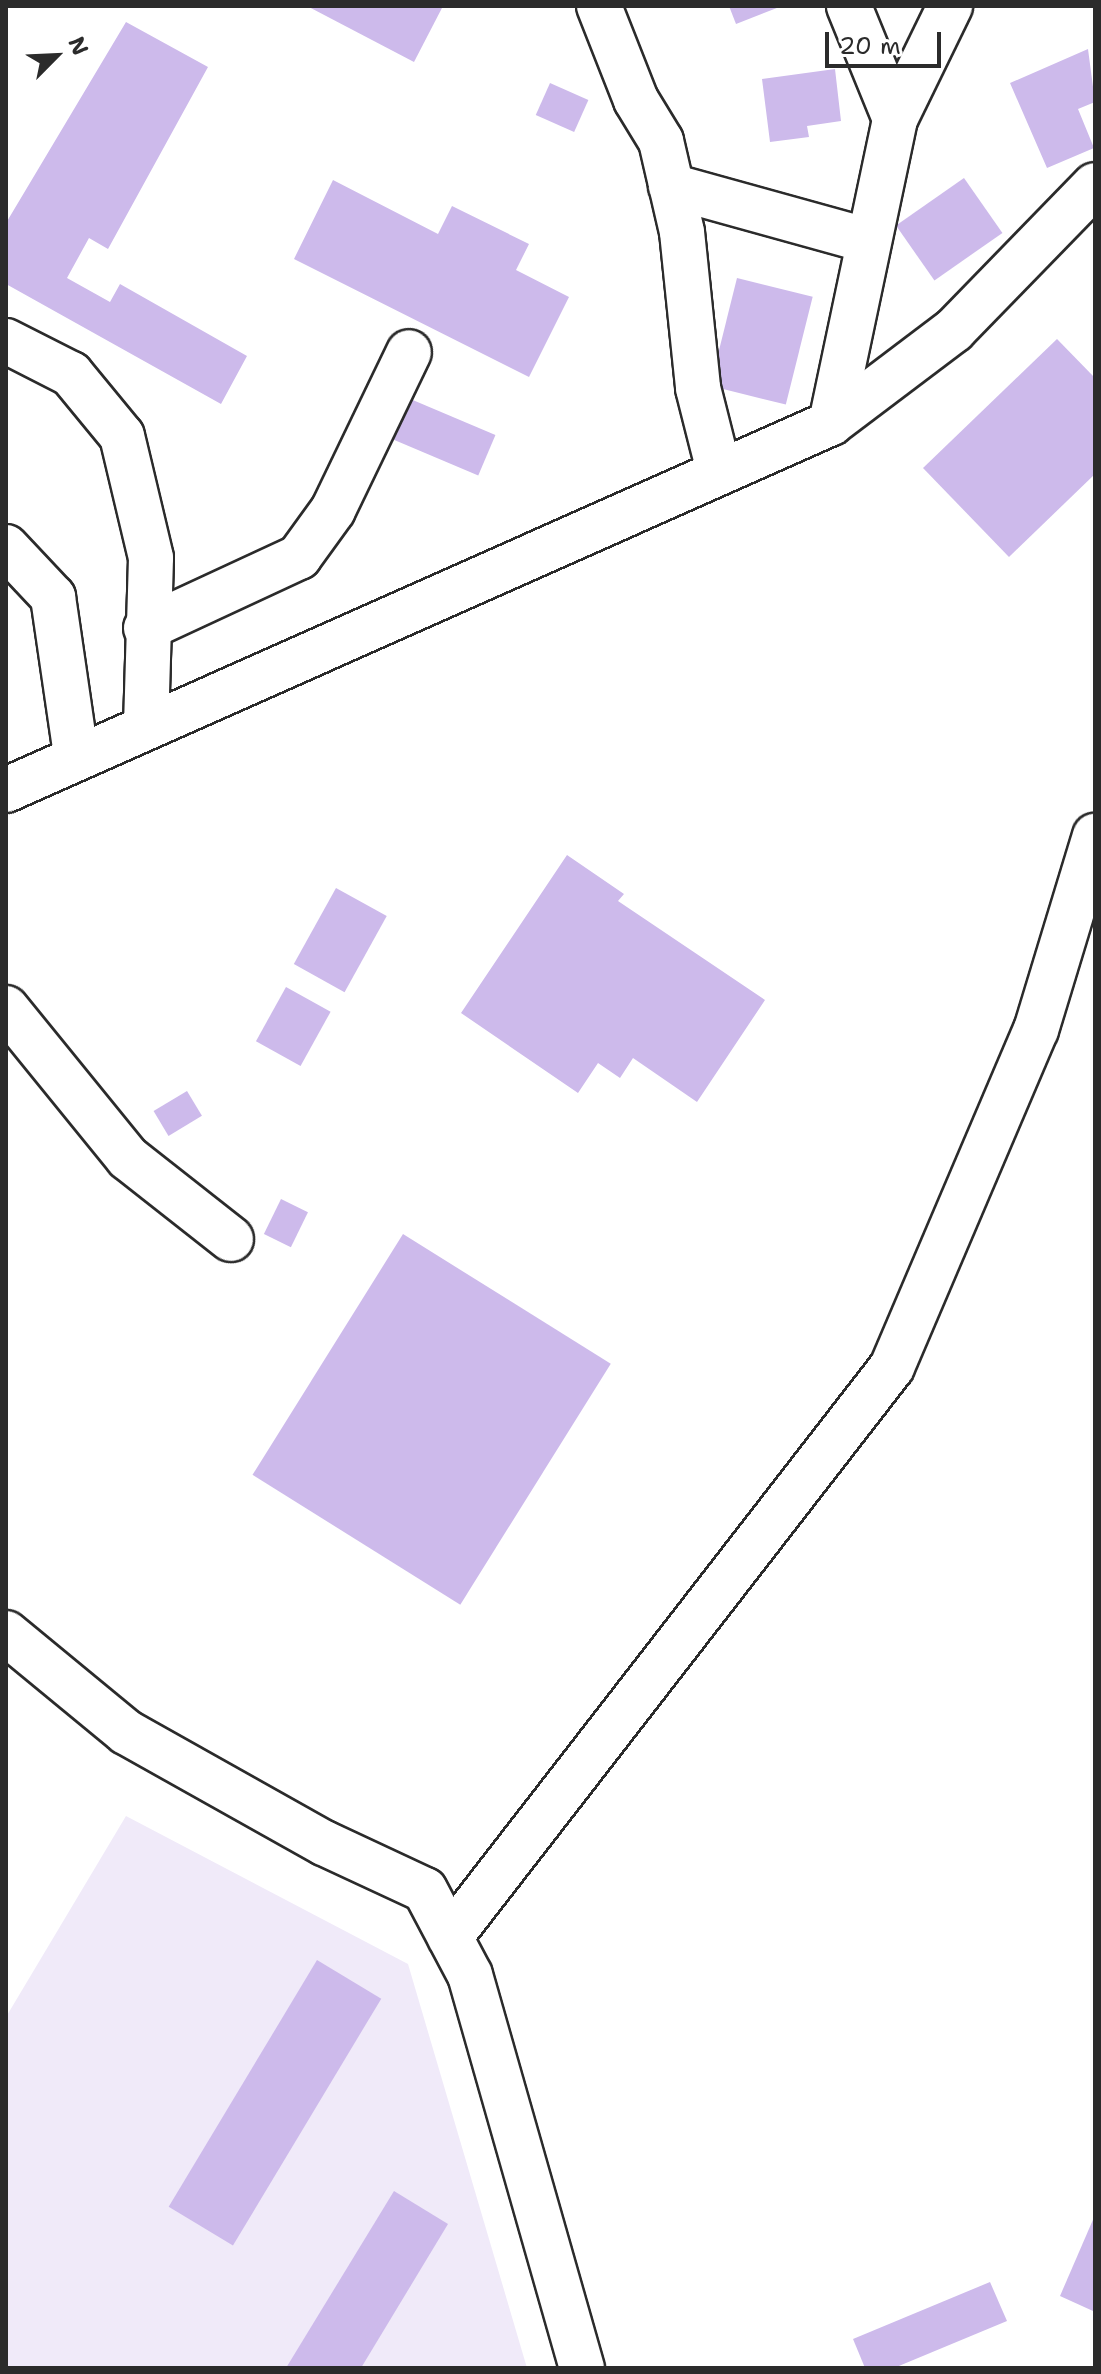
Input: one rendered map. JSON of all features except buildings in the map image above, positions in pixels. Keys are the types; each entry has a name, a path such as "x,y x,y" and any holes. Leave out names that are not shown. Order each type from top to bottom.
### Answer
{"street":[{"path":"599,6 636,100 661,141 671,186 698,388 719,471"},
{"path":"849,6 895,119"},
{"path":"831,423 895,119 950,6"},
{"path":"6,790 146,722 831,423 954,330 1095,185"},
{"path":"671,186 869,241"},
{"path":"6,341 71,374 122,436 151,558 146,628 146,722"},
{"path":"146,628 299,557 333,510 409,352"},
{"path":"6,547 53,597 76,755"},
{"path":"450,1937 892,1367 1036,1030 1095,836"},
{"path":"6,1008 128,1158 231,1239"},
{"path":"6,1633 126,1732 324,1843 425,1890 470,1975 582,2368"}],"shaded area":[{"path":"126,1816 408,1964 527,2368 6,2368 6,2017"}]}
